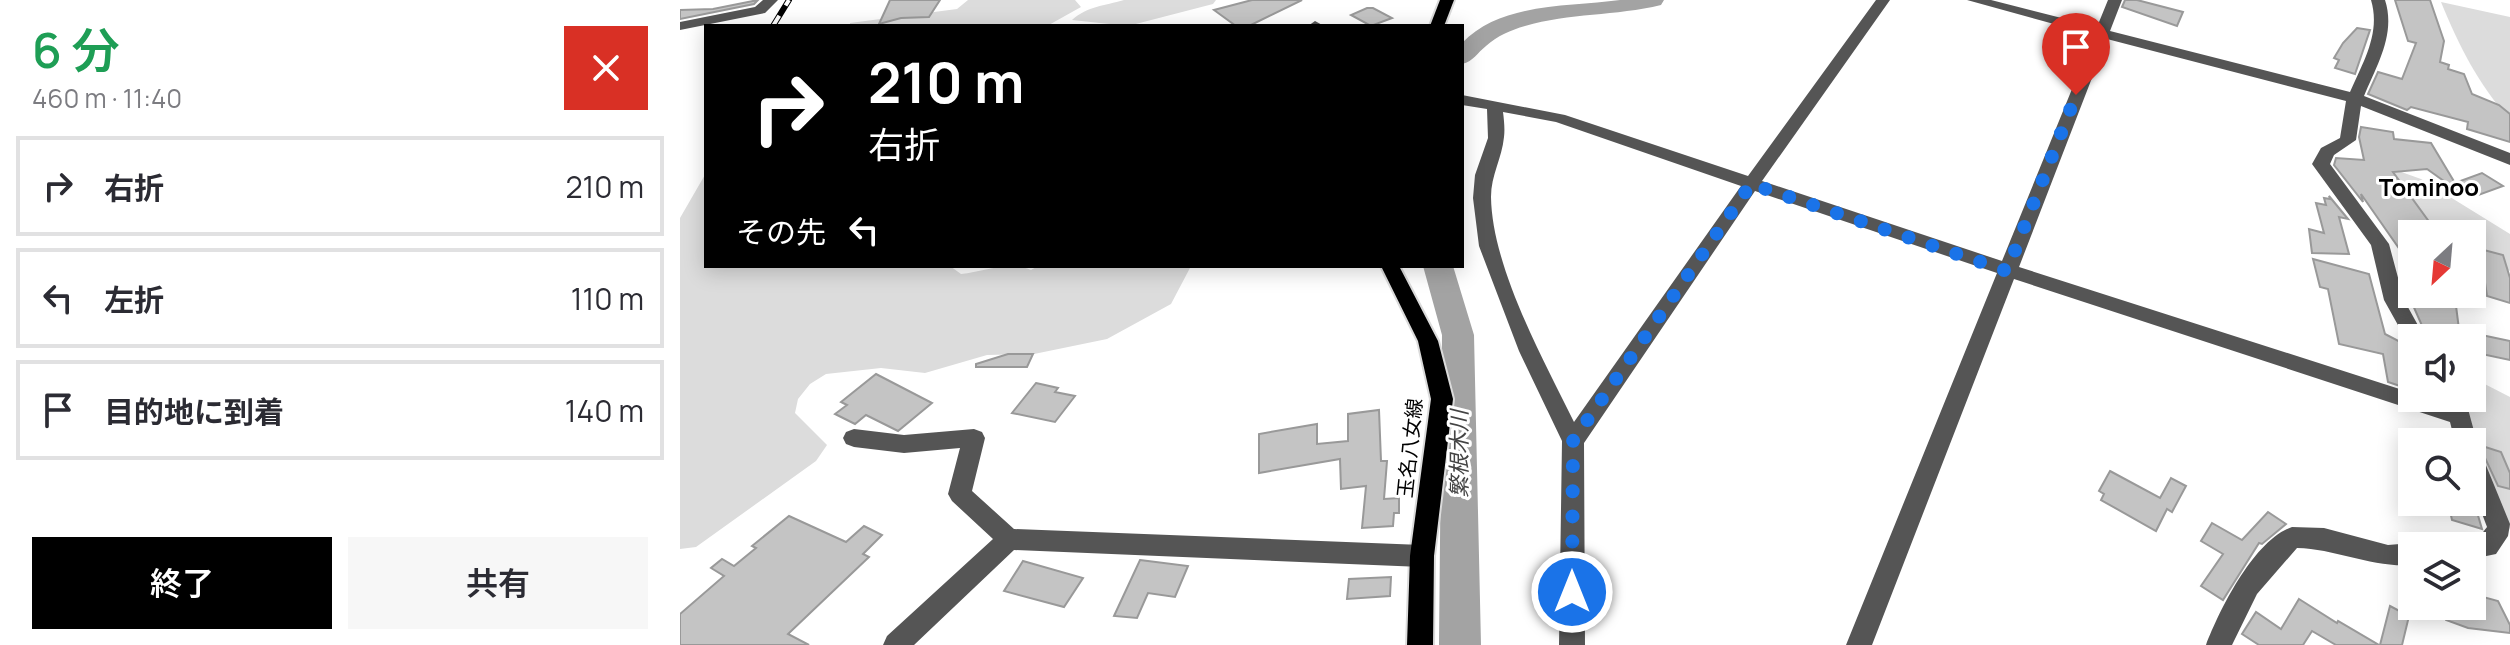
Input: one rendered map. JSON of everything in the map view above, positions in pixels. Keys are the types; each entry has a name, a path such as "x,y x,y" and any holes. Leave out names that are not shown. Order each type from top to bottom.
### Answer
{"main road":[{"path":"1438,24 1447,0"},
{"name":"玉名八女線","path":"1391,268 1428,341 1442,399 1422,556 1420,645"}],"street":[{"path":"680,26 760,10 771,0"},
{"path":"1573,441 1883,0"},
{"path":"1974,0 2355,98 2488,148 2510,160"},
{"path":"1859,645 2115,0"},
{"path":"2378,0 2384,12 2375,60 2355,98 2348,140 2327,152 2321,164 2380,244 2394,300 2407,324"},
{"path":"1464,100 1559,118 2007,271 2398,389"},
{"path":"1488,103 1496,138 1484,175 1482,198 1488,246 1529,351 1573,441 1572,645"},
{"path":"854,438 904,444 974,438 960,494 1009,539 1422,556"},
{"path":"2486,494 2500,529 2486,546"},
{"path":"2219,645 2238,596 2268,558 2292,537 2324,538 2388,556 2398,555"},
{"path":"896,645 1009,539"}],"shaded area":[{"path":"968,0 1075,0 1081,7 1051,24 850,24 957,9"},
{"path":"1124,0 1216,0 1213,4 1136,24 1072,20 1090,9"},
{"path":"2441,2 2510,17 2510,120 2470,64"},
{"path":"2393,169 2421,179 2510,234 2510,271 2486,257 2486,220 2421,220 2384,176"},
{"path":"704,176 704,268 953,268 961,274 994,268 1190,268 1171,304 1107,339 1034,354 987,355 925,373 881,368 826,374 810,384 798,399 795,413 827,445 816,461 696,547 680,549 680,218"},
{"path":"2486,385 2510,397 2510,530 2486,473 2486,428 2467,428 2464,421 2466,412 2486,412"}],"building":[{"path":"758,0 754,4 680,19 680,10 713,9"},
{"path":"890,0 940,0 929,17 901,18 879,24"},
{"path":"1252,0 1302,0 1253,24 1233,24 1214,10"},
{"path":"2125,0 2137,0 2183,12 2177,26 2122,7"},
{"path":"2395,0 2430,0 2444,41 2440,62 2449,65 2448,69 2464,74 2472,94 2499,105 2510,114 2510,142 2467,129 2468,122 2411,107 2407,110 2368,94 2378,72 2402,79 2416,43 2408,41"},
{"path":"1373,8 1392,18 1367,24 1351,15"},
{"path":"2357,28 2370,30 2355,74 2335,68 2339,60 2334,58"},
{"path":"2361,127 2393,132 2394,139 2431,143 2455,183 2482,173 2503,186 2473,197 2457,186 2462,194 2427,169 2393,172 2428,220 2398,220 2398,247 2361,194 2363,202 2334,165 2336,158 2364,160 2359,137"},
{"path":"2329,196 2348,219 2339,217 2349,254 2312,253 2309,229 2324,233 2316,203 2326,205 2324,198 2330,199"},
{"path":"2486,251 2503,255 2510,278 2510,303 2487,296"},
{"path":"2313,259 2369,274 2385,334 2398,341 2398,385 2388,382 2383,354 2339,344 2328,289 2320,287"},
{"path":"2414,308 2456,308 2458,324 2421,324"},
{"path":"2486,336 2510,341 2510,360 2486,355"},
{"path":"1008,354 1033,354 1027,367 976,367 976,364"},
{"path":"876,374 932,403 898,431 866,415 855,424 835,414 847,405 841,402"},
{"path":"1036,383 1058,388 1055,392 1075,396 1055,422 1012,413"},
{"path":"1379,410 1381,461 1387,461 1384,499 1399,498 1399,513 1394,513 1393,526 1362,528 1366,486 1341,489 1340,459 1259,473 1259,434 1317,424 1317,444 1348,441 1348,414"},
{"path":"2486,447 2501,452 2510,473 2510,489 2498,486 2486,460"},
{"path":"2110,471 2160,498 2171,478 2186,486 2172,512 2167,509 2156,531 2101,500 2104,494 2099,491"},
{"path":"2268,512 2286,524 2262,544 2259,543 2223,600 2201,586 2223,554 2201,541 2212,523 2242,540"},
{"path":"789,516 846,542 864,526 882,535 863,554 869,557 788,634 809,645 680,645 680,614 724,576 711,568 722,559 734,566 756,548 752,546"},
{"path":"2451,516 2478,516 2482,529 2452,520"},
{"path":"1140,560 1188,566 1175,597 1148,593 1137,618 1114,616"},
{"path":"1023,561 1083,578 1064,607 1004,591"},
{"path":"1391,577 1390,596 1347,599 1349,579"},
{"path":"2486,598 2498,601 2510,625 2510,633 2468,628 2446,620 2486,620"},
{"path":"2299,599 2379,645 2336,645 2312,631 2303,645 2259,645 2242,634 2256,612 2281,629"},
{"path":"2390,606 2398,610 2398,620 2408,620 2402,645 2380,645"}],"waterway":[{"path":"1464,55 1479,39 1523,19 1653,0"},
{"name":"繁根木川","path":"1439,268 1458,335 1460,645"}],"railway":[{"path":"774,24 789,0"}],"district":[{"name":"Tominoo","path":"2429,188"}],"route":[{"path":"1572,592 1573,441 1751,184 2007,271 2076,95"}]}
